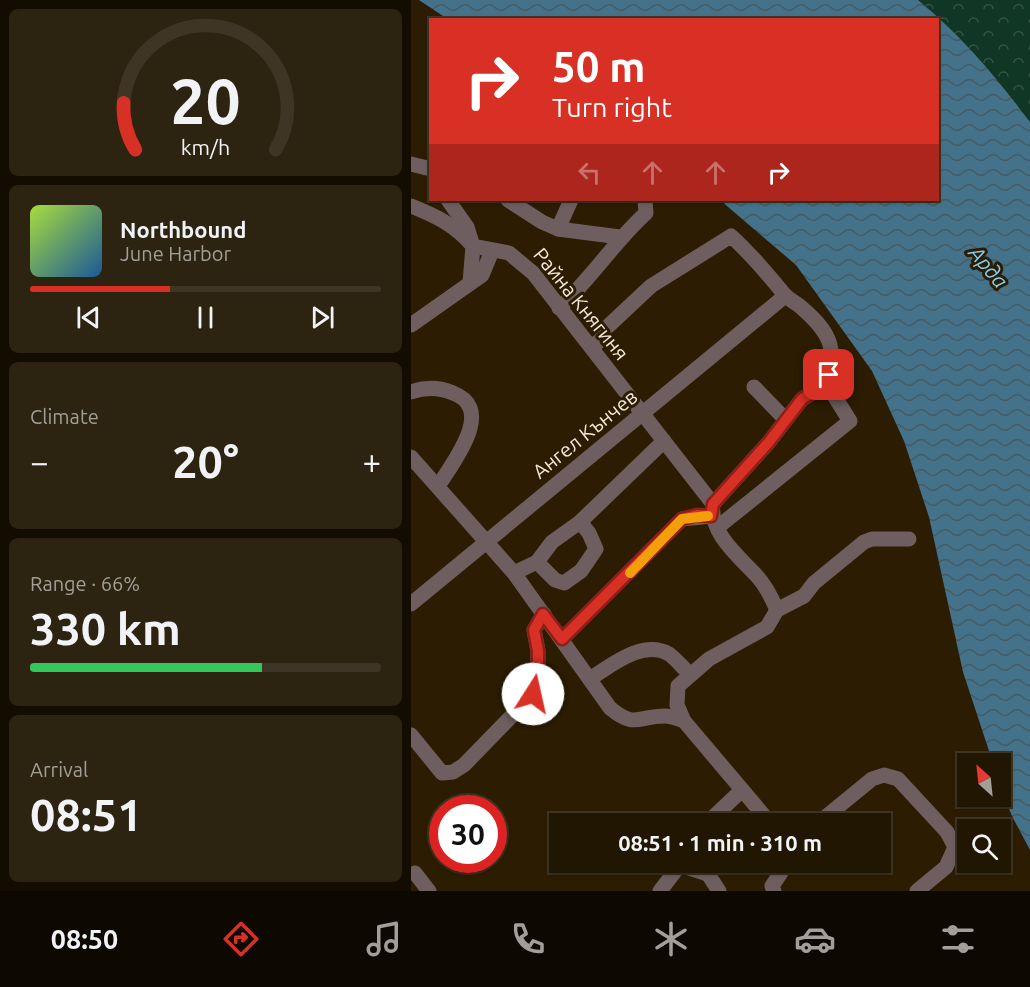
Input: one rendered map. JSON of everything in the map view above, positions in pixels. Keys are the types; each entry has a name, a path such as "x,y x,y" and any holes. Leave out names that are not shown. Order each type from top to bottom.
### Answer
{"street":[{"path":"448,201 467,227 473,246 470,283"},
{"path":"510,201 542,222 558,229 619,237"},
{"path":"558,229 571,201"},
{"name":"Райна Княгиня","path":"411,206 441,218 460,231 473,246 509,253 520,260 664,441 714,516 739,559 768,590 777,610"},
{"path":"559,308 579,289 646,206"},
{"path":"591,347 600,340 604,330 651,286 731,236 775,280 785,296 818,322 831,340 833,362 826,389"},
{"path":"411,325 482,275 492,251"},
{"name":"Ангел Кънчев","path":"411,604 785,296"},
{"path":"754,387 785,419"},
{"path":"411,392 441,388 459,395 466,403 473,418 469,434 439,485"},
{"path":"562,639 682,519 697,515 714,516 850,421 833,394 826,389 817,390 802,399 714,516"},
{"path":"514,573 537,562 552,542 580,522 664,441"},
{"path":"411,457 439,485 485,543 514,573 591,678 610,708 622,718 637,722 666,716 684,721"},
{"path":"537,562 550,576 564,583 581,571 596,549 589,533 580,522"},
{"path":"762,813 684,721 677,705 678,687 709,659 767,627 777,610 804,596 814,583 864,542 872,539 909,539"},
{"path":"411,735 442,773 453,772 464,765 533,694 538,675 538,651 534,630 543,614"},
{"path":"591,678 620,659 644,650 668,654 690,674"},
{"path":"830,813 872,779 884,776 898,779 947,832 955,848 946,867 917,891"},
{"path":"718,813 742,790"},
{"path":"415,873 429,891"},
{"path":"660,891 674,873"},
{"path":"705,873 719,891"},
{"path":"774,891 772,886 779,873"}],"green space":[{"path":"918,0 1030,0 1030,122 978,58"}],"water":[{"path":"419,0 918,0 939,18 446,18"},
{"name":"Арда","path":"939,18 978,58 1030,122 1030,850 1008,807 1011,807 1011,753 990,753 963,672 929,517 904,441 872,371 796,265 721,201 939,201"}],"slow traffic":[{"path":"630,573 682,519 697,515 708,516"}],"route":[{"path":"533,694 538,675 538,651 534,630 543,614 562,639 682,519 697,515 711,516 713,504 769,442 802,399 817,390 826,389 829,375"}]}
